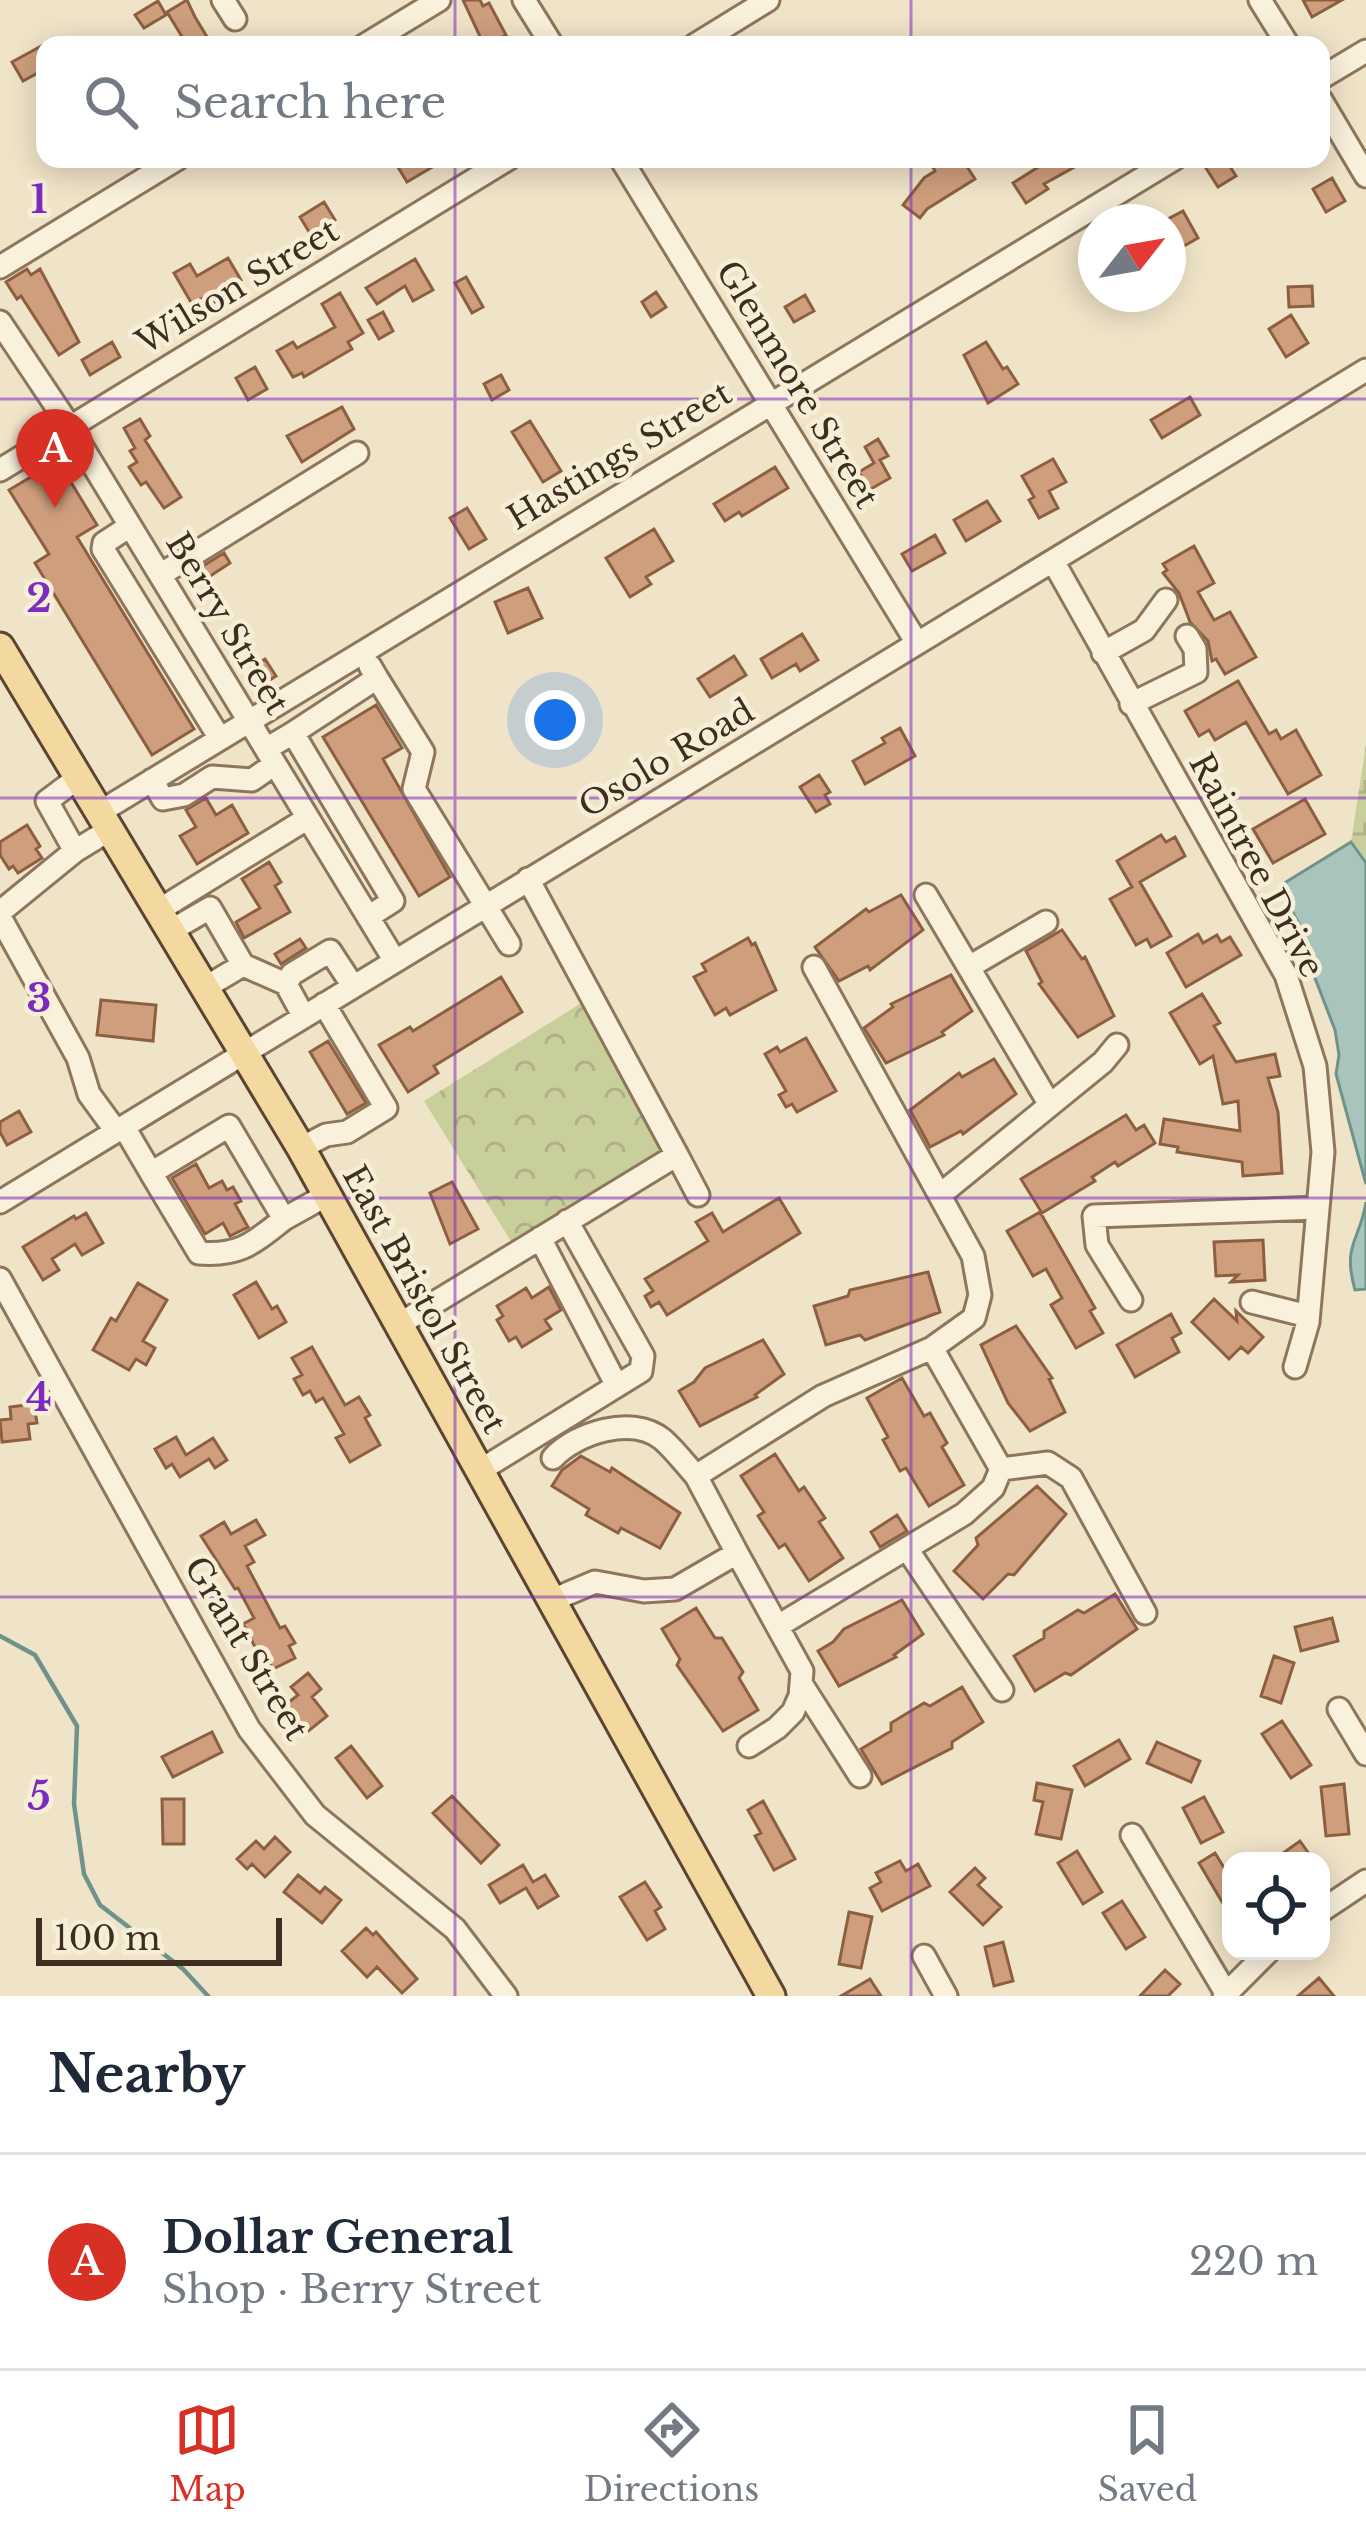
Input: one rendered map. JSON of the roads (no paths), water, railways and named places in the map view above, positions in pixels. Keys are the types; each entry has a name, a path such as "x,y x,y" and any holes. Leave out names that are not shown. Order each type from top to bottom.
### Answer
{"main road":[{"name":"East Bristol Street","path":"0,647 301,1148 771,1996"}],"street":[{"path":"380,36 439,0"},
{"path":"524,0 546,36"},
{"path":"710,36 768,0"},
{"path":"1260,0 1282,36"},
{"path":"1330,73 1366,51"},
{"path":"1330,115 1366,176"},
{"path":"0,267 163,168"},
{"name":"Wilson Street","path":"0,470 493,168"},
{"name":"Glenmore Street","path":"628,168 917,643"},
{"name":"Hastings Street","path":"0,915 152,780 1159,168"},
{"name":"Berry Street","path":"0,322 70,427 395,961"},
{"name":"Osolo Road","path":"0,1202 1366,370"},
{"path":"160,575 357,453"},
{"path":"130,526 104,543 103,549 219,737"},
{"name":"Raintree Drive","path":"1053,561 1286,976 1315,1066 1323,1152 1308,1316 1295,1367"},
{"path":"1103,653 1144,630 1166,600"},
{"path":"1131,704 1196,672 1195,649 1187,636"},
{"path":"362,650 423,752 413,789 509,944"},
{"path":"152,780 163,799 172,800 212,777 252,780 292,733 377,678"},
{"path":"292,733 393,901 368,917"},
{"path":"75,851 46,801 79,777"},
{"path":"165,920 308,818"},
{"path":"529,879 698,1195"},
{"path":"926,895 1050,1105"},
{"path":"165,920 210,908 243,965 286,984 304,1017"},
{"path":"0,915 78,1058 88,1094 151,1173 199,1253 228,1255 253,1244 284,1219 327,1196"},
{"path":"969,968 1046,922"},
{"path":"286,984 292,974 330,951 353,986"},
{"path":"206,987 243,965"},
{"path":"696,1476 823,1396 932,1348 974,1318 980,1295 973,1256 814,967"},
{"path":"301,1148 326,1135 347,1132 386,1108 324,1004"},
{"path":"941,1194 1103,1062 1117,1045"},
{"path":"151,1173 229,1126 284,1219"},
{"path":"398,1325 677,1155"},
{"path":"1131,1300 1097,1244 1094,1216 1318,1208"},
{"path":"479,1471 641,1371 644,1356 567,1221"},
{"path":"540,1238 617,1386"},
{"name":"Grant Street","path":"0,1280 250,1729 315,1815 455,1929 506,1996"},
{"path":"1252,1302 1308,1316"},
{"path":"932,1348 1001,1469"},
{"path":"553,1458 567,1442 616,1428 658,1435 696,1476 802,1671 794,1712 749,1746"},
{"path":"1001,1469 1048,1463 1071,1478 1144,1612"},
{"path":"778,1626 964,1514 993,1488 1001,1469"},
{"path":"907,1549 1002,1690"},
{"path":"550,1600 595,1582 644,1591 675,1589 737,1553"},
{"path":"802,1685 860,1776"},
{"path":"1340,1709 1366,1754"},
{"path":"1132,1835 1225,1995 1260,1960"},
{"path":"1330,1905 1366,1881"},
{"path":"924,1956 946,1996"}],"water":[{"path":"1351,842 1366,863 1366,1184 1336,1074 1335,1030 1303,947 1303,931 1287,902 1286,882"},
{"path":"1366,1202 1366,1289 1355,1290 1351,1252"}],"waterway":[{"path":"0,1636 35,1655 77,1726 74,1804 84,1874 100,1905 183,1969 208,1996"}],"place":[{"name":"Dollar General","path":"55,508"}]}
